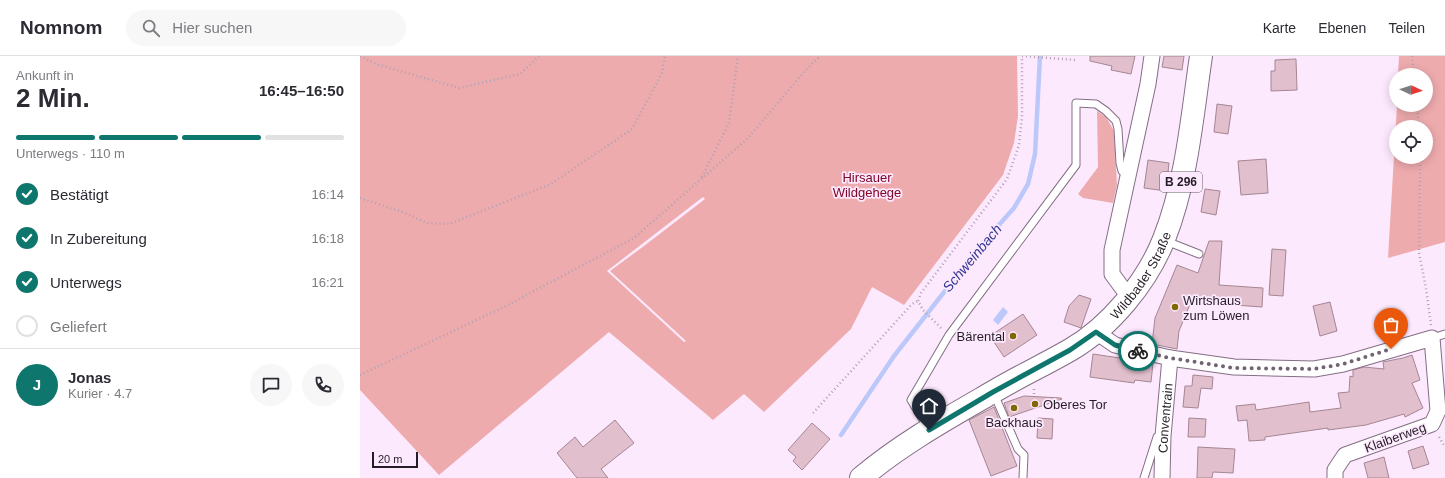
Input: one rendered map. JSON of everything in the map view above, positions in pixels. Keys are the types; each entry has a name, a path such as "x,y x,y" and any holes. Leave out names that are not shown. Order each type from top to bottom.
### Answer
{"main road":[{"name":"Wildbader Straße","path":"861,478 898,450 929,430 993,392 1070,350 1096,332 1112,317 1129,297 1148,272 1164,240 1177,198 1188,148 1201,56"}],"street":[{"path":"1129,297 1112,274 1112,250 1148,84 1152,56"},
{"path":"1096,332 1115,345 1170,358 1234,368 1314,369 1343,364 1436,333"},
{"name":"Klaiberweg","path":"1335,478 1335,470 1345,455 1432,424 1438,411 1436,333"},
{"name":"Conventrain","path":"1162,478 1163,436 1170,358"}],"lane":[{"path":"929,430 911,400 949,335 1076,165 1076,103 1096,104 1116,121 1118,129 1120,163 1122,171 1129,176"},
{"path":"1164,240 1199,254"},
{"path":"993,392 1018,449 1024,455 1023,478"},
{"path":"1144,478 1157,437 1163,436"}],"path":[{"path":"360,56 376,64 459,88 520,74 539,56"},
{"path":"360,198 405,213 427,223 449,224 551,184 632,129 662,73 665,56"},
{"path":"701,179 729,123 738,56"},
{"path":"360,374 504,307 634,238 747,139 805,71 820,56"},
{"path":"813,413 912,304 918,301 921,293 1007,178 1019,145 1022,117 1022,56 1032,58 1076,60"},
{"path":"1412,56 1413,68"},
{"path":"1420,164 1419,254 1436,333"},
{"path":"918,301 923,310 932,319"}],"green space":[{"name":"Hirsauer Wildgehege","path":"360,56 1017,56 1018,116 1014,143 1003,175 904,305 872,287 851,329 764,412 744,394 713,420 609,332 439,475 360,390","holes":["703,197 705,199 610,271 686,341 684,342 607,271"]},
{"path":"1399,56 1445,56 1445,242 1388,258 1394,164 1433,164 1433,120 1396,120 1397,112 1433,112 1433,68 1398,68"},
{"path":"1097,111 1106,117 1114,131 1117,185 1113,203 1083,198 1078,194 1098,167"}],"water":[{"path":"1003,307 1008,312 998,325 993,320"}],"building":[{"path":"1090,56 1135,56 1131,74 1111,70 1112,66 1090,61"},
{"path":"1164,56 1184,56 1182,70 1162,67"},
{"path":"1296,59 1297,90 1271,91 1271,71 1275,71 1275,60"},
{"path":"1217,104 1232,106 1228,134 1214,132"},
{"path":"1266,159 1268,193 1241,195 1238,161"},
{"path":"1148,160 1169,163 1166,191 1144,188"},
{"path":"1205,189 1220,191 1216,215 1201,212"},
{"path":"1209,241 1222,241 1219,285 1263,288 1262,307 1191,302 1179,331 1177,349 1152,344 1155,318 1177,265 1198,273"},
{"path":"1272,249 1286,250 1283,296 1269,295"},
{"path":"1079,295 1091,299 1081,328 1064,322 1069,306"},
{"path":"1330,302 1337,331 1320,336 1313,306"},
{"name":"Bärental","path":"1023,314 1037,335 1004,357 990,336"},
{"path":"1093,354 1153,363 1151,382 1135,380 1134,383 1090,377"},
{"path":"1412,355 1420,380 1412,383 1423,408 1405,417 1404,414 1366,425 1328,430 1328,428 1265,437 1265,440 1249,441 1247,420 1238,421 1236,406 1255,404 1256,410 1309,402 1310,412 1341,408 1338,393 1349,392 1350,376 1353,377 1353,370 1364,367 1384,369 1383,362"},
{"path":"1193,375 1213,377 1212,389 1201,388 1198,408 1183,407 1185,386 1192,386"},
{"path":"1024,396 1062,399 1009,417 1004,403"},
{"path":"994,407 1017,466 991,476 969,420"},
{"path":"1038,418 1053,419 1052,439 1037,438"},
{"path":"1189,418 1206,419 1205,437 1188,437"},
{"path":"615,420 634,443 601,469 608,478 577,478 557,453 575,437 583,447"},
{"path":"812,423 830,439 802,470 793,461 796,457 788,450"},
{"path":"1423,446 1429,464 1413,469 1408,451"},
{"path":"1198,447 1235,449 1233,473 1213,472 1212,478 1197,478"},
{"path":"1384,457 1389,478 1368,478 1364,463"}],"waterway":[{"name":"Schweinbach","path":"841,435 894,356 981,245 1014,208 1028,184 1035,154 1040,56"}],"way so far":[{"path":"1138,351 1170,358 1234,368 1314,369 1343,364 1391,349"}],"place":[{"name":"Wirtshaus zum Löwen","path":"1175,307"},
{"name":"Bärental","path":"1013,336"},
{"name":"Oberes Tor","path":"1035,404"},
{"name":"Backhaus","path":"1014,408"}],"route":[{"path":"929,430 993,392 1070,350 1096,332 1115,345 1138,351"}]}
